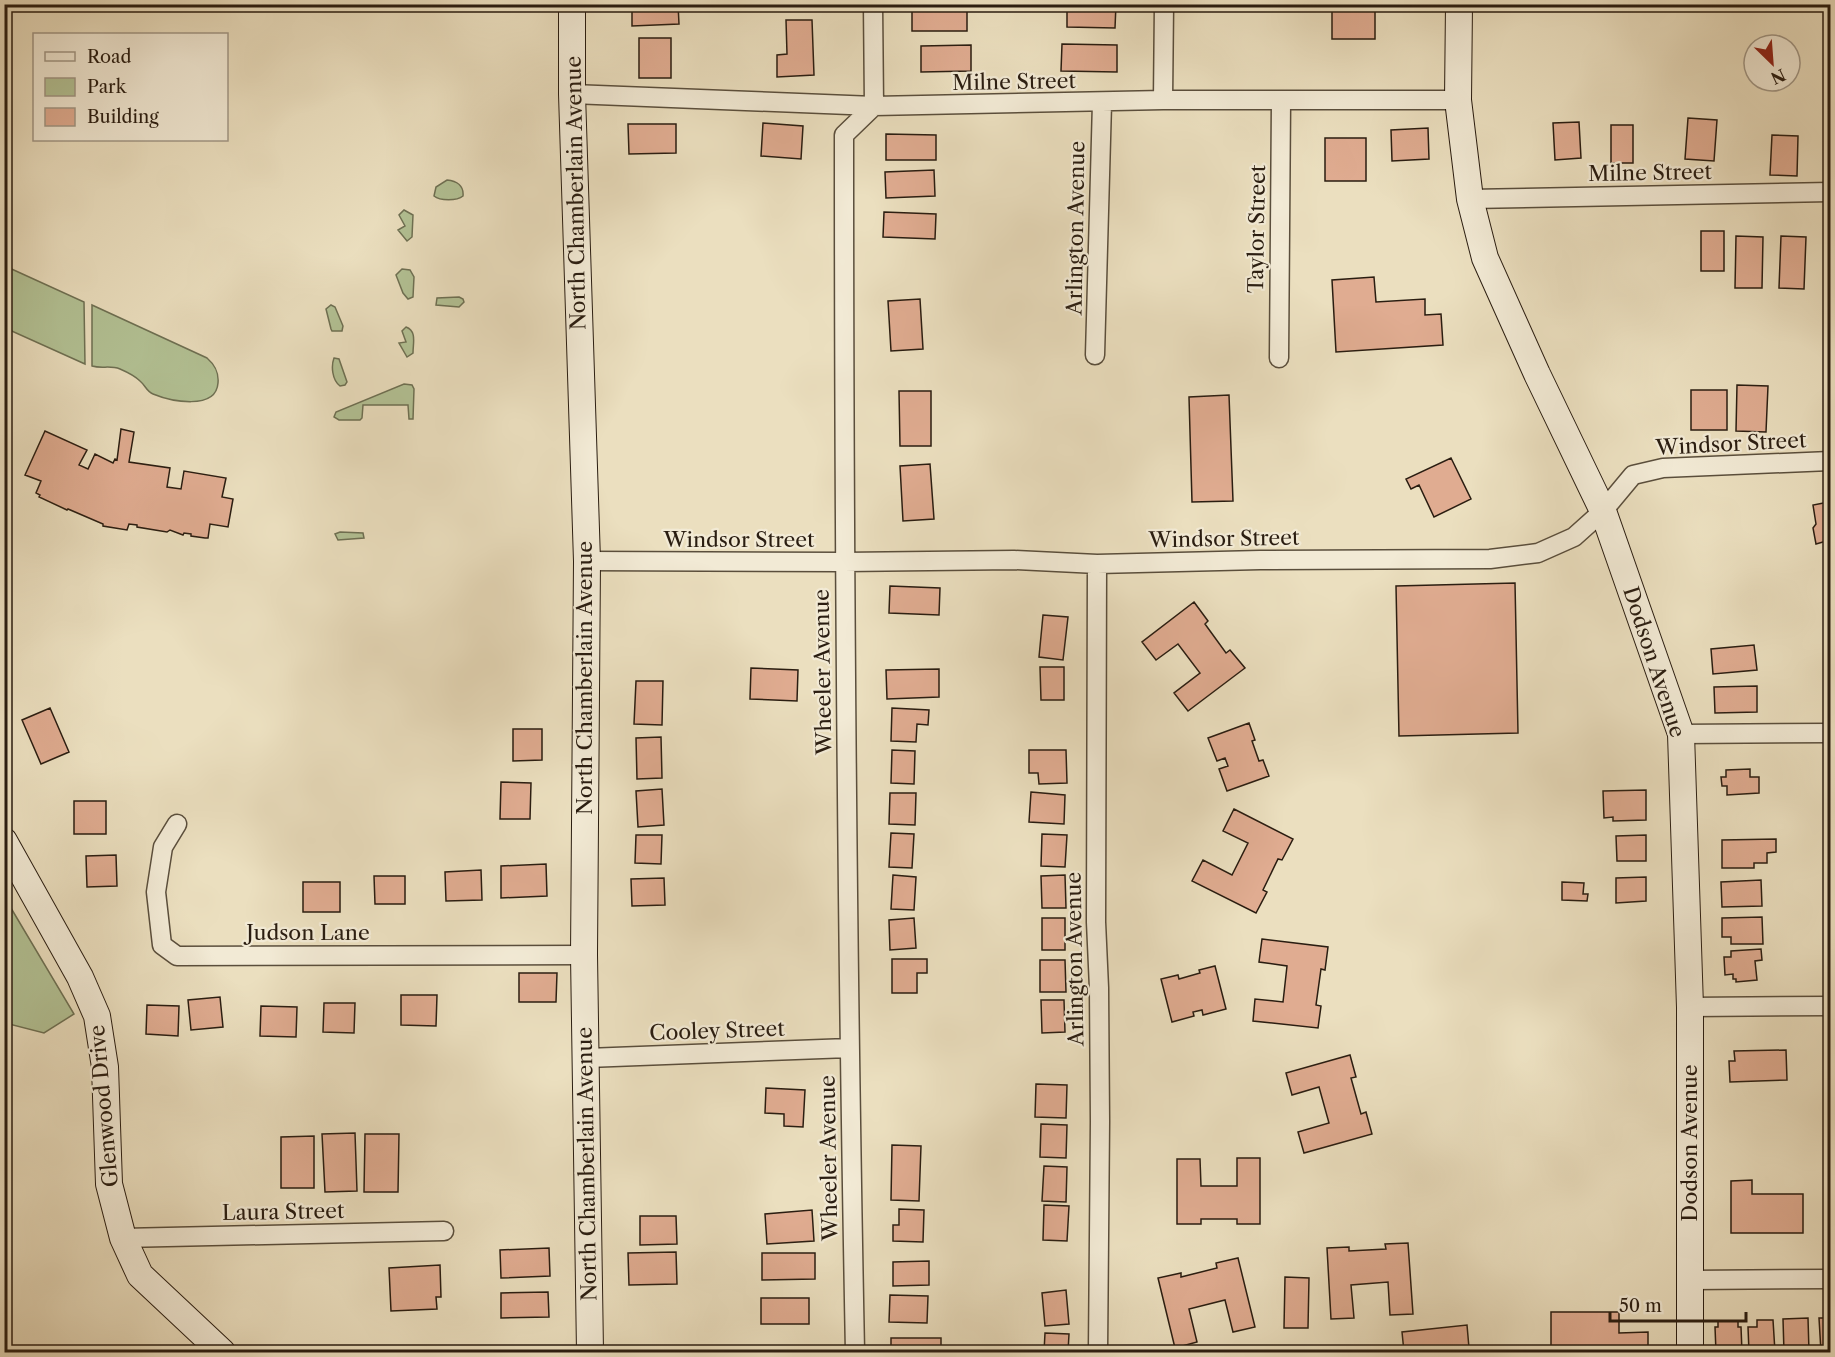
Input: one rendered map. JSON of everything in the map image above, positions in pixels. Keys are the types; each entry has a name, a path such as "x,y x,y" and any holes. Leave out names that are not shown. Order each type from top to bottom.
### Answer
{"street":[{"name":"North Chamberlain Avenue","path":"572,4 572,94 586,561 584,955 590,1353"},
{"path":"873,4 874,106"},
{"path":"1163,100 1164,4"},
{"name":"Dodson Avenue","path":"1459,4 1458,100 1470,199 1485,258 1537,374 1603,511 1681,734 1690,1007 1690,1353"},
{"name":"Milne Street","path":"572,94 874,106 1163,100 1458,100"},
{"name":"Taylor Street","path":"1279,358 1281,101"},
{"name":"Arlington Avenue","path":"1095,355 1101,103"},
{"name":"Wheeler Avenue","path":"855,1353 844,562 844,135 874,106"},
{"name":"Milne Street","path":"1470,199 1830,192"},
{"name":"Windsor Street","path":"586,561 1014,560 1097,564 1260,560 1490,559 1538,553 1574,537 1603,511 1633,475 1663,468 1830,461"},
{"name":"Arlington Avenue","path":"1097,564 1096,922 1100,1099 1098,1353"},
{"path":"1681,734 1830,733"},
{"name":"Judson Lane","path":"177,824 163,847 156,892 162,945 177,956 584,955"},
{"name":"Glenwood Drive","path":"4,841 80,977 97,1016 105,1066 109,1184 123,1238 140,1275 222,1353"},
{"path":"1690,1007 1830,1006"},
{"name":"Cooley Street","path":"587,1058 849,1048"},
{"name":"Laura Street","path":"123,1238 444,1231"},
{"path":"1691,1280 1830,1280"}],"green space":[{"path":"447,180 459,185 463,196 449,200 434,196 436,187"},
{"path":"404,210 413,215 412,237 407,241 398,230 405,226 399,215"},
{"path":"5,266 84,302 85,364 5,328"},
{"path":"402,269 410,270 414,277 413,297 408,299 396,275"},
{"path":"459,297 464,302 459,307 436,305 437,298"},
{"path":"92,305 207,358 217,372 218,383 215,392 209,398 201,401 170,399 151,393 138,379 120,369 92,366"},
{"path":"331,305 335,307 343,326 342,331 331,329 326,309"},
{"path":"406,327 412,331 414,338 413,353 407,357 399,343 406,342 402,331"},
{"path":"334,358 339,359 347,382 345,385 340,386 334,377 332,369"},
{"path":"404,384 412,385 414,389 413,419 409,419 408,405 363,405 360,420 339,420 334,417 336,412"},
{"path":"340,532 363,533 364,538 338,540 335,534"},
{"path":"5,898 74,1014 44,1033 5,1023"}],"building":[{"path":"632,4 678,4 679,24 632,26"},
{"path":"1067,4 1116,4 1115,28 1067,27"},
{"path":"1332,4 1375,4 1375,39 1332,39"},
{"path":"1649,4 1679,4 1679,11 1649,11"},
{"path":"912,5 967,5 967,31 912,31"},
{"path":"786,20 812,20 814,75 777,77 777,55 787,54"},
{"path":"639,38 671,38 671,78 639,78"},
{"path":"1062,44 1117,45 1117,72 1061,71"},
{"path":"971,45 971,71 921,72 921,46"},
{"path":"1688,118 1717,120 1714,161 1685,159"},
{"path":"1579,122 1581,158 1555,160 1553,123"},
{"path":"763,123 803,126 801,159 761,156"},
{"path":"628,124 676,124 676,153 629,154"},
{"path":"1611,125 1633,125 1633,163 1611,163"},
{"path":"1428,128 1429,159 1392,161 1391,130"},
{"path":"886,134 936,135 936,160 886,160"},
{"path":"1772,135 1798,136 1797,176 1770,175"},
{"path":"1325,138 1366,138 1366,181 1325,181"},
{"path":"934,170 935,196 886,198 885,172"},
{"path":"884,212 936,214 935,239 883,237"},
{"path":"1701,231 1724,231 1724,271 1701,271"},
{"path":"1736,236 1763,237 1762,288 1735,288"},
{"path":"1781,236 1806,237 1804,289 1779,288"},
{"path":"1374,277 1376,302 1425,299 1425,315 1441,314 1443,345 1336,352 1332,280"},
{"path":"920,299 923,349 891,351 888,301"},
{"path":"1737,385 1768,386 1766,432 1736,431"},
{"path":"1691,390 1727,390 1727,430 1691,430"},
{"path":"899,391 931,391 931,446 900,446"},
{"path":"1229,395 1233,501 1192,502 1189,397"},
{"path":"121,429 134,432 129,462 170,468 167,487 181,489 184,471 226,478 222,497 233,499 228,527 210,524 208,538 129,524 127,530 103,526 103,524 39,497 40,495 36,493 41,481 25,475 45,431 87,450 79,465 88,469 95,454 113,463 115,459 117,460"},
{"path":"1451,458 1471,499 1434,517 1419,485 1411,489 1406,479"},
{"path":"930,464 934,519 903,521 900,466"},
{"path":"1829,502 1830,540 1816,544 1813,505"},
{"path":"1515,583 1518,733 1399,736 1396,586"},
{"path":"890,586 940,588 939,615 889,613"},
{"path":"1194,602 1208,621 1205,624 1226,653 1230,650 1245,668 1188,711 1174,693 1200,673 1178,644 1156,660 1142,642"},
{"path":"1826,609 1830,609 1830,666"},
{"path":"1043,615 1068,617 1063,660 1039,657"},
{"path":"1754,645 1757,670 1713,674 1711,649"},
{"path":"1040,667 1064,667 1064,700 1041,700"},
{"path":"751,668 798,670 797,701 750,699"},
{"path":"939,669 939,697 887,699 886,670"},
{"path":"636,681 663,681 662,725 634,724"},
{"path":"1757,686 1757,712 1715,713 1714,687"},
{"path":"50,708 69,752 41,764 22,720"},
{"path":"892,708 929,710 928,725 917,724 916,742 891,741"},
{"path":"1249,723 1259,761 1263,760 1269,776 1227,791 1219,769 1228,766 1225,758 1217,761 1208,738"},
{"path":"513,729 542,729 542,760 513,761"},
{"path":"661,737 662,778 637,779 636,738"},
{"path":"892,750 915,751 914,784 891,783"},
{"path":"1029,750 1066,750 1067,783 1039,784 1038,773 1029,773"},
{"path":"1750,769 1750,777 1759,777 1759,793 1727,795 1727,786 1722,786 1721,777 1726,777 1726,770"},
{"path":"501,782 531,783 530,819 500,819"},
{"path":"662,789 664,825 638,827 636,791"},
{"path":"1646,790 1646,820 1613,821 1613,817 1604,818 1603,791"},
{"path":"1031,792 1065,795 1064,824 1029,822"},
{"path":"890,793 916,793 915,825 889,824"},
{"path":"74,801 106,801 106,834 74,834"},
{"path":"1234,809 1293,839 1282,860 1278,859 1263,890 1267,892 1256,913 1192,881 1203,860 1232,875 1248,843 1223,831"},
{"path":"891,833 914,834 912,868 889,867"},
{"path":"1042,834 1067,835 1065,867 1041,866"},
{"path":"636,835 662,835 661,864 635,863"},
{"path":"1646,835 1646,861 1617,861 1616,836"},
{"path":"1776,839 1776,852 1767,853 1767,863 1754,863 1754,868 1722,868 1722,840"},
{"path":"116,855 117,886 87,887 86,856"},
{"path":"546,864 547,896 501,898 501,866"},
{"path":"481,870 482,900 446,901 445,872"},
{"path":"893,875 916,877 914,910 891,909"},
{"path":"1065,875 1066,908 1042,908 1041,876"},
{"path":"374,876 405,876 405,904 375,904"},
{"path":"1646,877 1646,901 1616,903 1616,878"},
{"path":"664,878 665,905 632,906 631,879"},
{"path":"1761,880 1762,906 1722,907 1721,882"},
{"path":"303,882 340,882 340,912 303,912"},
{"path":"1562,882 1584,883 1583,894 1588,894 1587,901 1562,900"},
{"path":"1762,917 1763,944 1731,944 1731,937 1722,937 1722,918"},
{"path":"914,918 916,948 890,950 889,920"},
{"path":"1042,918 1065,918 1065,950 1042,950"},
{"path":"1262,939 1328,947 1325,970 1321,969 1316,1005 1321,1006 1318,1028 1253,1021 1255,999 1283,1002 1287,966 1259,962"},
{"path":"1761,949 1762,960 1755,961 1757,980 1736,982 1733,974 1725,975 1724,957 1731,957 1731,951"},
{"path":"892,959 927,959 927,973 917,973 917,993 892,993"},
{"path":"1040,960 1065,960 1066,992 1040,992"},
{"path":"1215,966 1226,1009 1203,1015 1202,1010 1193,1012 1194,1016 1172,1022 1161,979 1178,975 1179,979"},
{"path":"519,973 557,973 556,1002 519,1002"},
{"path":"401,995 437,995 436,1026 401,1025"},
{"path":"220,997 223,1027 191,1030 188,1000"},
{"path":"1041,1000 1064,1000 1065,1032 1042,1033"},
{"path":"324,1003 355,1003 354,1033 323,1032"},
{"path":"147,1005 179,1006 178,1036 146,1034"},
{"path":"261,1006 297,1007 296,1037 260,1036"},
{"path":"1786,1050 1787,1080 1730,1082 1729,1061 1735,1061 1734,1051"},
{"path":"1350,1055 1356,1077 1351,1078 1361,1114 1366,1112 1372,1134 1304,1153 1298,1132 1329,1123 1319,1087 1292,1095 1286,1073"},
{"path":"1036,1084 1067,1085 1066,1118 1035,1117"},
{"path":"766,1088 805,1090 803,1127 784,1126 784,1114 765,1113"},
{"path":"1041,1124 1067,1125 1066,1158 1040,1157"},
{"path":"355,1133 357,1191 325,1192 322,1134"},
{"path":"365,1134 399,1134 398,1192 364,1192"},
{"path":"314,1136 314,1188 281,1188 281,1137"},
{"path":"892,1145 921,1146 919,1201 891,1200"},
{"path":"1237,1158 1260,1158 1260,1224 1237,1224 1237,1219 1201,1219 1201,1224 1177,1224 1177,1159 1200,1159 1201,1186 1237,1186"},
{"path":"1044,1166 1067,1167 1066,1202 1042,1201"},
{"path":"1752,1180 1752,1194 1803,1194 1803,1233 1731,1233 1731,1181"},
{"path":"1044,1205 1069,1206 1067,1241 1043,1240"},
{"path":"899,1209 924,1210 923,1242 893,1241 893,1225 899,1225"},
{"path":"812,1210 814,1241 767,1244 765,1214"},
{"path":"640,1216 676,1216 677,1244 640,1245"},
{"path":"1408,1243 1413,1314 1390,1315 1388,1282 1351,1285 1354,1318 1331,1319 1327,1248 1349,1247 1349,1251 1386,1249 1385,1244"},
{"path":"549,1248 550,1276 501,1278 500,1250"},
{"path":"676,1252 677,1284 629,1285 628,1253"},
{"path":"762,1253 815,1253 815,1279 762,1280"},
{"path":"1238,1258 1255,1327 1233,1332 1225,1300 1189,1309 1197,1342 1175,1348 1158,1278 1181,1273 1181,1277 1217,1268 1216,1263"},
{"path":"929,1261 929,1285 893,1286 893,1262"},
{"path":"440,1265 441,1297 436,1297 437,1309 391,1311 389,1268"},
{"path":"1285,1277 1309,1278 1308,1328 1284,1328"},
{"path":"1066,1290 1069,1324 1045,1326 1042,1293"},
{"path":"548,1292 549,1317 501,1318 501,1293"},
{"path":"890,1295 928,1296 927,1323 889,1322"},
{"path":"761,1298 809,1298 809,1324 761,1324"},
{"path":"1551,1312 1619,1312 1619,1333 1648,1332 1648,1352 1551,1352"},
{"path":"1808,1318 1809,1352 1784,1352 1783,1319"},
{"path":"1819,1318 1830,1318 1830,1352 1821,1352"},
{"path":"1757,1320 1773,1320 1775,1352 1749,1352 1748,1327 1757,1327"},
{"path":"1718,1321 1738,1321 1738,1327 1741,1327 1742,1352 1716,1352 1715,1327 1718,1327"},
{"path":"1467,1325 1469,1348 1465,1349 1465,1352 1404,1352 1402,1332"},
{"path":"1045,1333 1069,1334 1068,1352 1044,1352"},
{"path":"891,1338 941,1338 941,1352 891,1352"}]}
